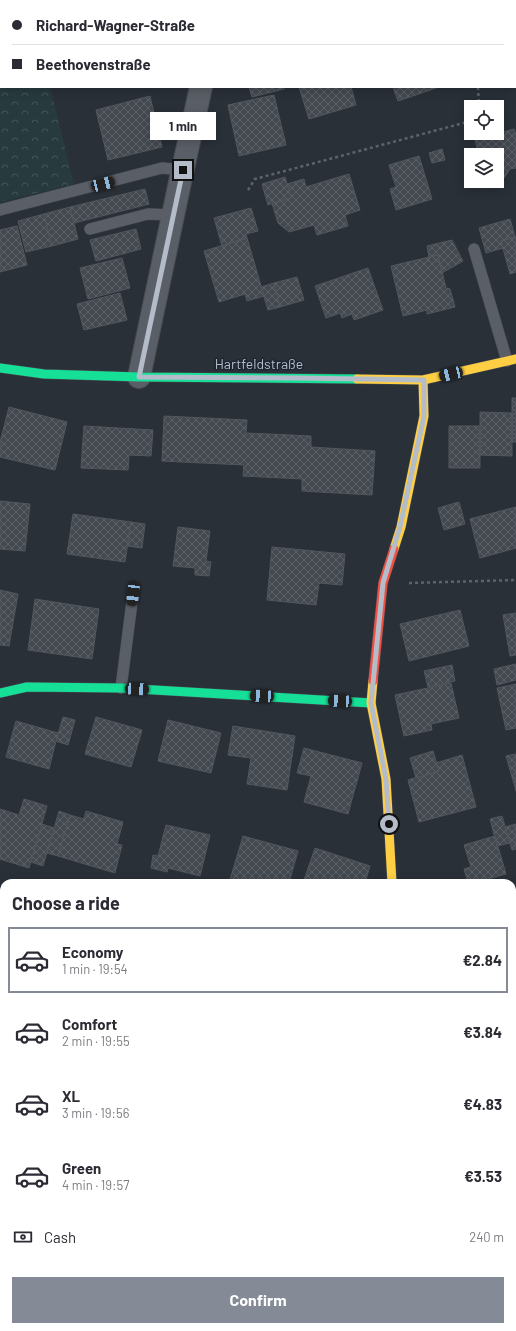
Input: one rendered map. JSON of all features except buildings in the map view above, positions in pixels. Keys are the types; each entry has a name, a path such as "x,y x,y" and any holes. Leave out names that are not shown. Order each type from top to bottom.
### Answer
{"street":[{"path":"139,377 201,88"},
{"name":"Hartfeldstraße","path":"0,368 44,374 139,377 424,380 512,360"},
{"path":"392,879 386,779 371,703 383,583 400,527 424,416 424,380"},
{"path":"0,693 27,687 121,688 371,703"}],"lane":[{"path":"0,210 162,168 183,170"},
{"path":"90,229 148,214 173,216"},
{"path":"474,249 512,360"},
{"path":"121,688 133,594"}],"path":[{"path":"478,88 479,100"},
{"path":"248,190 255,179 464,123"},
{"path":"383,583 516,580"}],"green space":[{"path":"0,88 50,88 74,184 0,202"}],"traffic: fast":[{"path":"0,368 44,374 139,377 357,379"},
{"path":"0,693 27,687 121,688 371,703"}],"traffic: slow":[{"path":"357,379 423,380 516,359"},
{"path":"394,549 401,527 424,416 423,380"},
{"path":"373,681 371,703 386,779 392,879"}],"traffic: jam":[{"path":"373,681 383,583 394,549"}],"route":[{"path":"183,170 139,377 424,380 424,416 400,527 383,583 371,703 386,779 389,824"}]}
